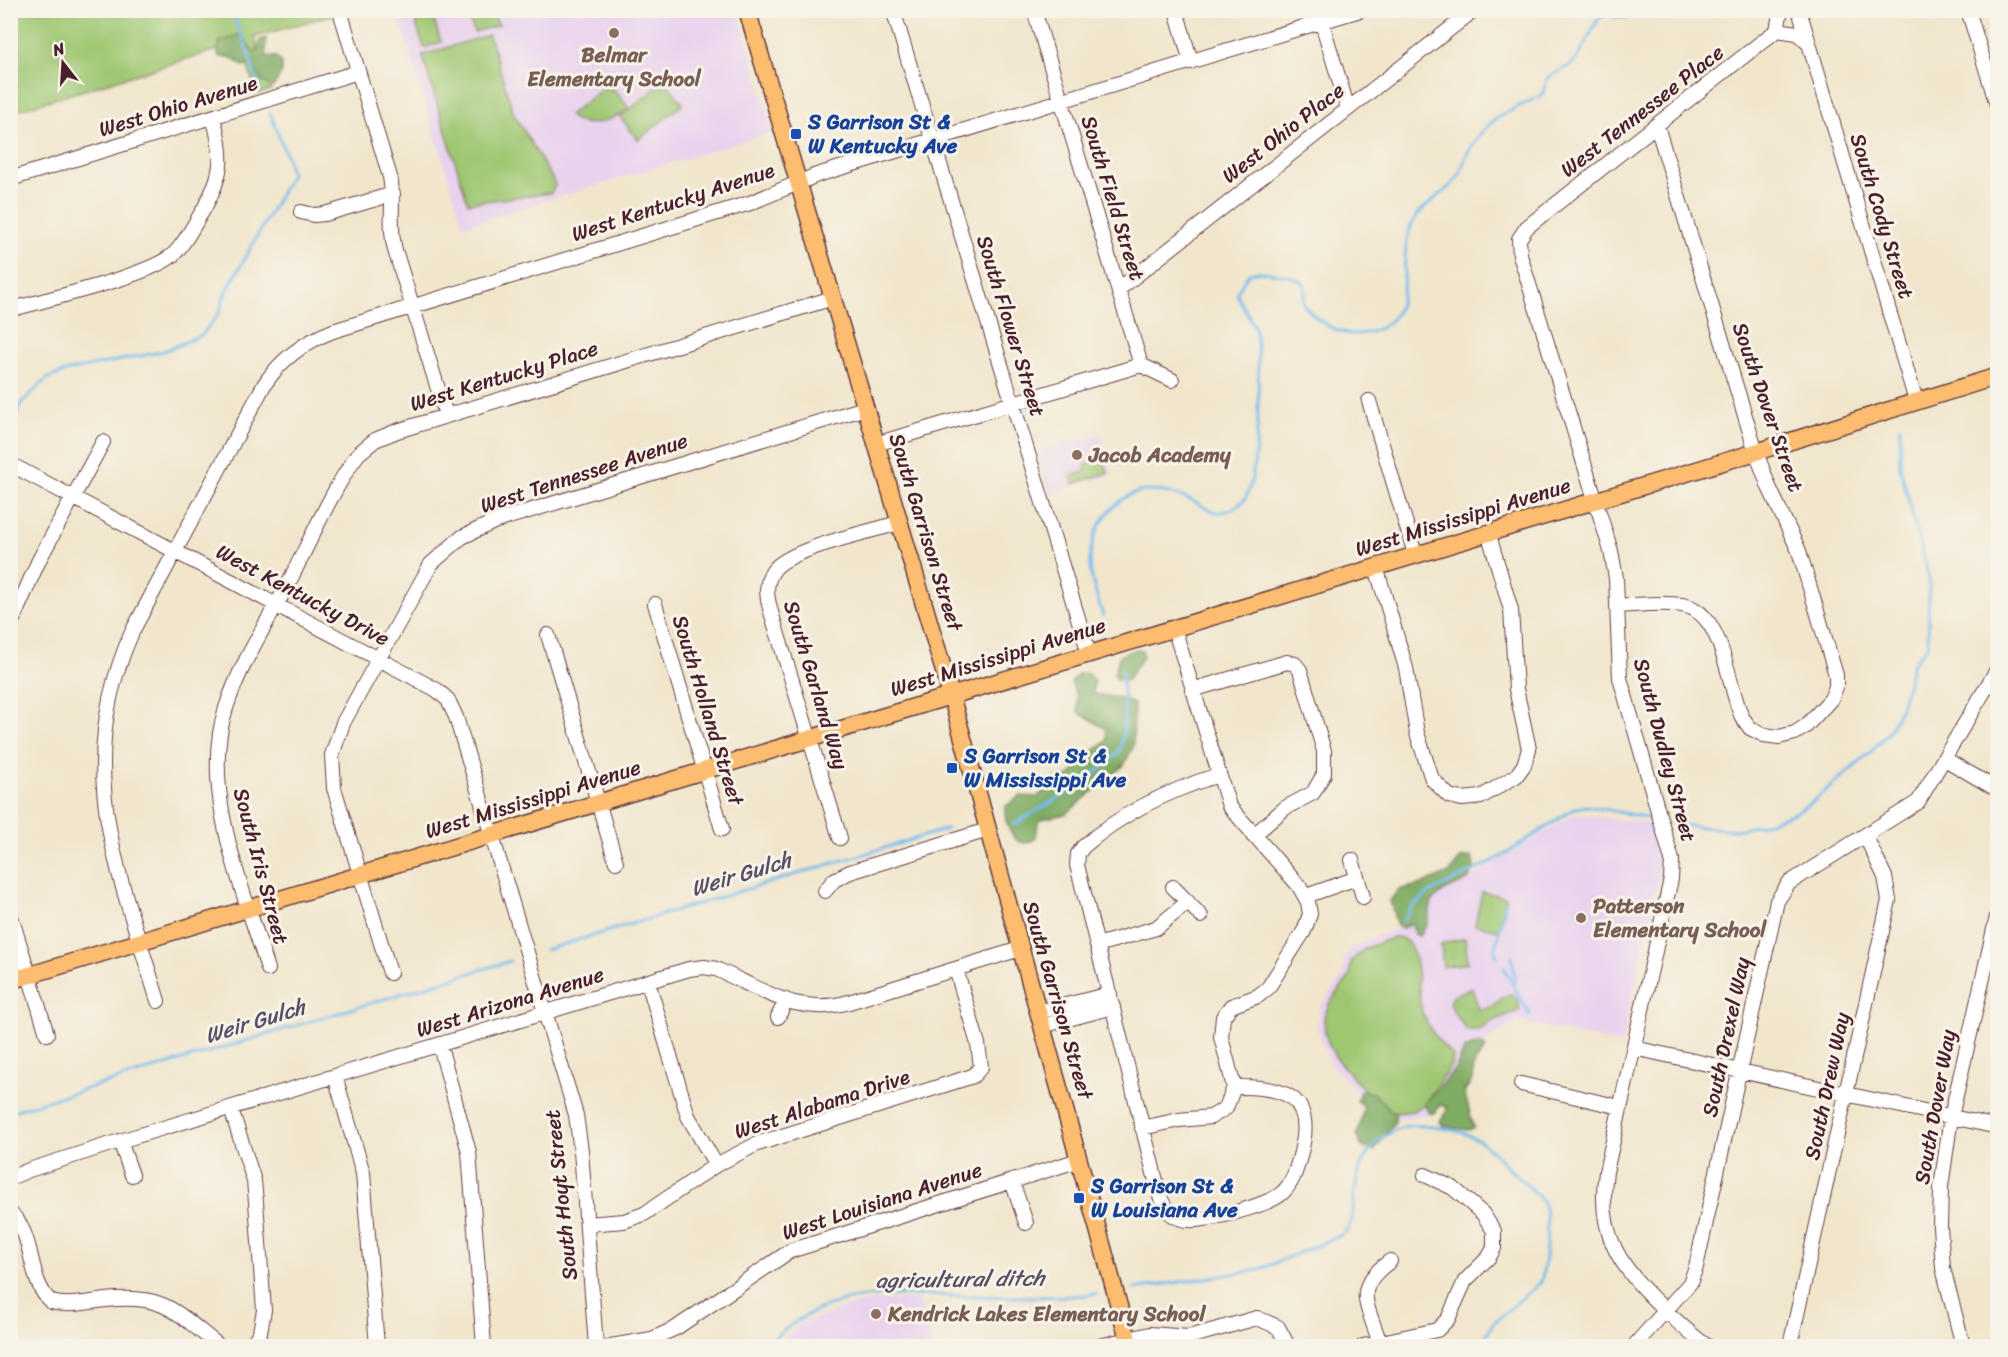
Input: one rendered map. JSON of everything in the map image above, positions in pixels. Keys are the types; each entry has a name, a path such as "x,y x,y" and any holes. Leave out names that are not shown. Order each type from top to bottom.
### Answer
{"main road":[{"name":"South Garrison Street","path":"747,10 951,695 1129,1343"},
{"name":"West Mississippi Avenue","path":"10,981 1756,452 1998,376"}],"street":[{"name":"South Flower Street","path":"893,10 1089,654"},
{"name":"South Field Street","path":"1034,10 1141,364"},
{"path":"1176,10 1191,62"},
{"name":"West Kentucky Avenue","path":"158,1001 108,832 102,784 108,704 120,662 175,551 264,385 280,364 298,348 323,334 750,203 798,182 1191,62 1320,16 1360,10"},
{"path":"1781,10 1777,30 1797,33 1808,43"},
{"name":"South Cody Street","path":"1799,10 1916,401"},
{"path":"1968,10 1998,108"},
{"name":"West Ohio Place","path":"1119,289 1466,13"},
{"path":"341,14 393,194 392,237 446,415"},
{"path":"1320,16 1348,109"},
{"name":"West Tennessee Place","path":"1519,239 1527,227 1777,30"},
{"name":"West Ohio Avenue","path":"10,178 358,72"},
{"path":"10,310 146,269 173,255 185,240 220,176 221,146 213,117"},
{"name":"South Dover Street","path":"1617,606 1680,605 1699,611 1714,630 1738,709 1746,724 1758,733 1776,737 1790,736 1806,726 1833,695 1837,683 1836,672 1799,551 1768,487 1756,452 1657,126"},
{"path":"301,212 314,216 325,214 393,194"},
{"name":"South Dudley Street","path":"1519,239 1520,255 1613,558 1620,678 1672,860 1671,879 1604,1183 1603,1200 1607,1228 1617,1255 1631,1276 1707,1347"},
{"name":"West Kentucky Place","path":"276,605 358,454 384,435 833,298"},
{"path":"876,444 1141,364 1172,380"},
{"path":"1369,401 1415,554"},
{"name":"West Tennessee Avenue","path":"390,973 334,788 332,762 339,734 431,564 444,550 475,529 865,408"},
{"path":"11,625 32,575 103,442"},
{"name":"West Kentucky Drive","path":"10,464 437,690 448,700 456,717 492,835"},
{"name":"South Garland Way","path":"840,838 767,591 770,576 776,567 792,556 899,523"},
{"path":"1376,567 1406,668 1417,733 1432,779 1449,796 1462,799 1481,797 1516,776 1524,765 1529,749 1516,689 1511,610 1488,532"},
{"name":"South Holland Street","path":"655,603 722,829"},
{"name":"South Iris Street","path":"268,969 221,813 217,787 217,757 221,726 231,694 276,605"},
{"path":"1142,1128 1214,1116 1228,1106 1234,1087 1221,1037 1223,1017 1231,1006 1258,996 1272,982 1308,925 1310,910 1306,897 1296,881 1231,810 1218,775 1174,628"},
{"path":"548,635 616,862"},
{"path":"1192,690 1287,662 1295,664 1300,670 1324,751 1324,774 1313,793 1283,810 1253,836"},
{"name":"South Drexel Way","path":"1634,1347 1690,1283 1696,1267 1776,901 1789,883 1866,837 1918,802 1998,668"},
{"path":"1945,759 1998,790"},
{"path":"1218,775 1187,785 1150,804 1095,838 1080,851 1078,872 1161,1199 1166,1209 1174,1216 1186,1221 1201,1220 1273,1199 1287,1188 1295,1172 1305,1132 1303,1114 1295,1101 1283,1091 1266,1087 1234,1087"},
{"path":"825,891 834,880 850,872 988,830"},
{"name":"South Hoyt Street","path":"492,835 576,1115 596,1347"},
{"name":"South Drew Way","path":"1790,1347 1889,900 1885,877 1866,837"},
{"path":"1352,860 1363,897"},
{"path":"1306,897 1357,878"},
{"path":"1173,887 1201,916"},
{"path":"1097,945 1152,930 1188,902"},
{"name":"South Dover Way","path":"1963,1347 1946,1286 1940,1238 1941,1187 1951,1117 1998,912"},
{"path":"10,913 47,1034"},
{"name":"West Arizona Avenue","path":"10,1178 120,1141 689,969 710,968 786,1000 813,1008 829,1007 1020,949"},
{"name":"West Alabama Drive","path":"587,1224 624,1221 644,1214 716,1165 765,1141 973,1076 981,1067 981,1056 956,969"},
{"path":"648,982 688,1116 716,1165"},
{"path":"778,1017 786,1000"},
{"path":"1040,1019 1111,1000"},
{"path":"440,1046 465,1130 472,1169 484,1347"},
{"path":"1634,1047 1998,1127"},
{"path":"335,1076 363,1173 377,1347"},
{"path":"1521,1084 1620,1107"},
{"path":"231,1108 251,1174 256,1202 264,1310 260,1332 251,1347"},
{"path":"120,1141 132,1175"},
{"name":"West Louisiana Avenue","path":"611,1347 652,1339 676,1329 790,1251 1079,1160"},
{"path":"1363,1347 1379,1341 1423,1335 1442,1326 1451,1313 1465,1281 1489,1257 1494,1248 1494,1231 1483,1214 1453,1188 1425,1175"},
{"path":"1012,1181 1026,1223"},
{"path":"10,1213 19,1222 40,1287 51,1302 67,1304 131,1297 153,1299 170,1308 219,1347"},
{"path":"1379,1341 1365,1289 1373,1274 1390,1261"},
{"path":"1099,1347 1129,1343 1154,1334 1188,1337 1257,1318 1278,1327 1288,1347"}],"shaded area":[{"path":"397,11 738,11 773,132 463,226"},
{"path":"1100,434 1113,474 1049,494 1036,453"},
{"path":"1575,814 1655,824 1665,864 1658,877 1622,1044 1517,1021 1464,1056 1433,1114 1366,1124 1362,1099 1331,1065 1317,1028 1320,1006 1342,977 1343,961 1351,947 1407,924 1444,889 1473,876"},
{"name":"Kendrick Lakes Elementary School","path":"895,1299 919,1300 933,1346 775,1346 799,1324 857,1304"}],"green space":[{"path":"11,11 345,11 255,37 261,69 271,90 257,94 240,43 11,112"},
{"path":"412,11 431,11 441,42 424,48"},
{"path":"467,11 491,11 499,25 474,32"},
{"path":"239,35 244,38 254,53 258,50 260,40 266,38 266,56 276,57 282,63 282,72 273,87 261,81 252,64 243,66 230,57 220,57 218,54 219,42"},
{"path":"489,35 514,114 555,185 551,193 468,203 422,55"},
{"path":"665,81 683,104 638,140 620,117"},
{"path":"606,86 610,91 613,88 629,108 615,117 591,123 583,123 569,115"},
{"path":"1104,459 1108,473 1073,484 1071,476 1086,471 1085,465"},
{"path":"1137,649 1142,650 1143,657 1127,680 1116,679 1114,673 1120,655"},
{"path":"1087,673 1094,680 1093,694 1121,698 1134,704 1133,747 1124,765 1066,814 1042,819 1038,823 1036,838 1022,843 1012,835 1006,821 1005,807 1020,796 1038,797 1052,780 1070,776 1086,756 1107,741 1106,729 1078,712 1077,696 1071,683 1078,674"},
{"path":"1472,857 1474,867 1468,880 1444,891 1432,901 1427,925 1419,936 1414,934 1412,924 1402,928 1397,926 1390,901 1398,890 1423,884 1449,873 1461,858"},
{"path":"1482,892 1506,897 1499,930 1475,925"},
{"path":"1394,937 1404,939 1410,946 1417,968 1423,1014 1436,1036 1453,1056 1452,1064 1425,1103 1414,1111 1396,1113 1383,1110 1338,1061 1325,1033 1324,1017 1329,1004 1350,976 1351,961 1364,949"},
{"path":"1465,938 1468,963 1443,967 1441,944"},
{"path":"1472,988 1479,1009 1489,1008 1512,994 1517,998 1520,1010 1493,1021 1478,1031 1467,1030 1454,1013 1450,1001 1454,995"},
{"path":"1480,1043 1486,1048 1475,1062 1471,1083 1464,1091 1474,1128 1468,1130 1443,1126 1440,1121 1447,1110 1446,1106 1441,1104 1435,1113 1429,1113 1424,1104 1455,1069 1465,1049"},
{"path":"1361,1091 1373,1093 1395,1114 1395,1122 1374,1151 1361,1146 1357,1135 1364,1107 1357,1100"}],"waterway":[{"name":"agricultural ditch","path":"230,10 245,43 260,90"},
{"name":"Weir Gulch","path":"1103,616 1094,588 1090,559 1095,535 1108,512 1117,503 1139,492 1156,491 1182,496 1209,510 1220,512 1238,505 1244,500 1249,489 1258,417 1257,343 1255,329 1237,292 1249,273 1279,274 1301,281 1305,287 1304,305 1321,321 1335,329 1350,334 1379,329 1393,318 1400,304 1408,233 1415,218 1458,177 1468,152 1484,129 1500,116 1542,95 1548,77 1571,65 1578,58 1598,19 1606,15 1627,18 1645,10"},
{"name":"agricultural ditch","path":"10,435 21,403 48,378 68,371 164,351 202,335 219,313 225,294 291,175 287,157 270,113"},
{"path":"1678,825 1735,830 1760,825 1792,814 1811,803 1869,754 1888,733 1901,707 1913,663 1928,645 1929,578 1900,467 1900,427"},
{"name":"Weir Gulch","path":"1013,825 1088,778 1102,768 1119,750 1124,721 1122,671"},
{"path":"1403,921 1412,907 1429,893 1501,857 1575,808 1587,806 1649,818"},
{"name":"Weir Gulch","path":"545,950 947,829"},
{"path":"1497,957 1495,949 1506,901"},
{"path":"1512,956 1515,981"},
{"name":"Weir Gulch","path":"10,1112 510,961"},
{"path":"1504,968 1530,1015"},
{"name":"agricultural ditch","path":"1134,1289 1258,1270 1342,1235 1349,1227 1352,1216 1358,1174 1364,1159 1375,1144 1393,1131 1408,1126 1449,1129 1480,1141 1535,1193 1542,1201 1546,1212 1546,1243 1541,1282 1493,1323 1480,1346"},
{"name":"agricultural ditch","path":"765,1346 810,1313 855,1298 904,1295 1044,1297 1096,1294"}],"place":[{"name":"Belmar Elementary School","path":"614,33"},
{"name":"S Garrison St & W Kentucky Ave","path":"796,134"},
{"name":"Jacob Academy","path":"1077,455"},
{"name":"S Garrison St & W Mississippi Ave","path":"952,768"},
{"name":"Patterson Elementary School","path":"1581,918"},
{"name":"S Garrison St & W Louisiana Ave","path":"1079,1198"},
{"name":"Kendrick Lakes Elementary School","path":"876,1314"}]}
